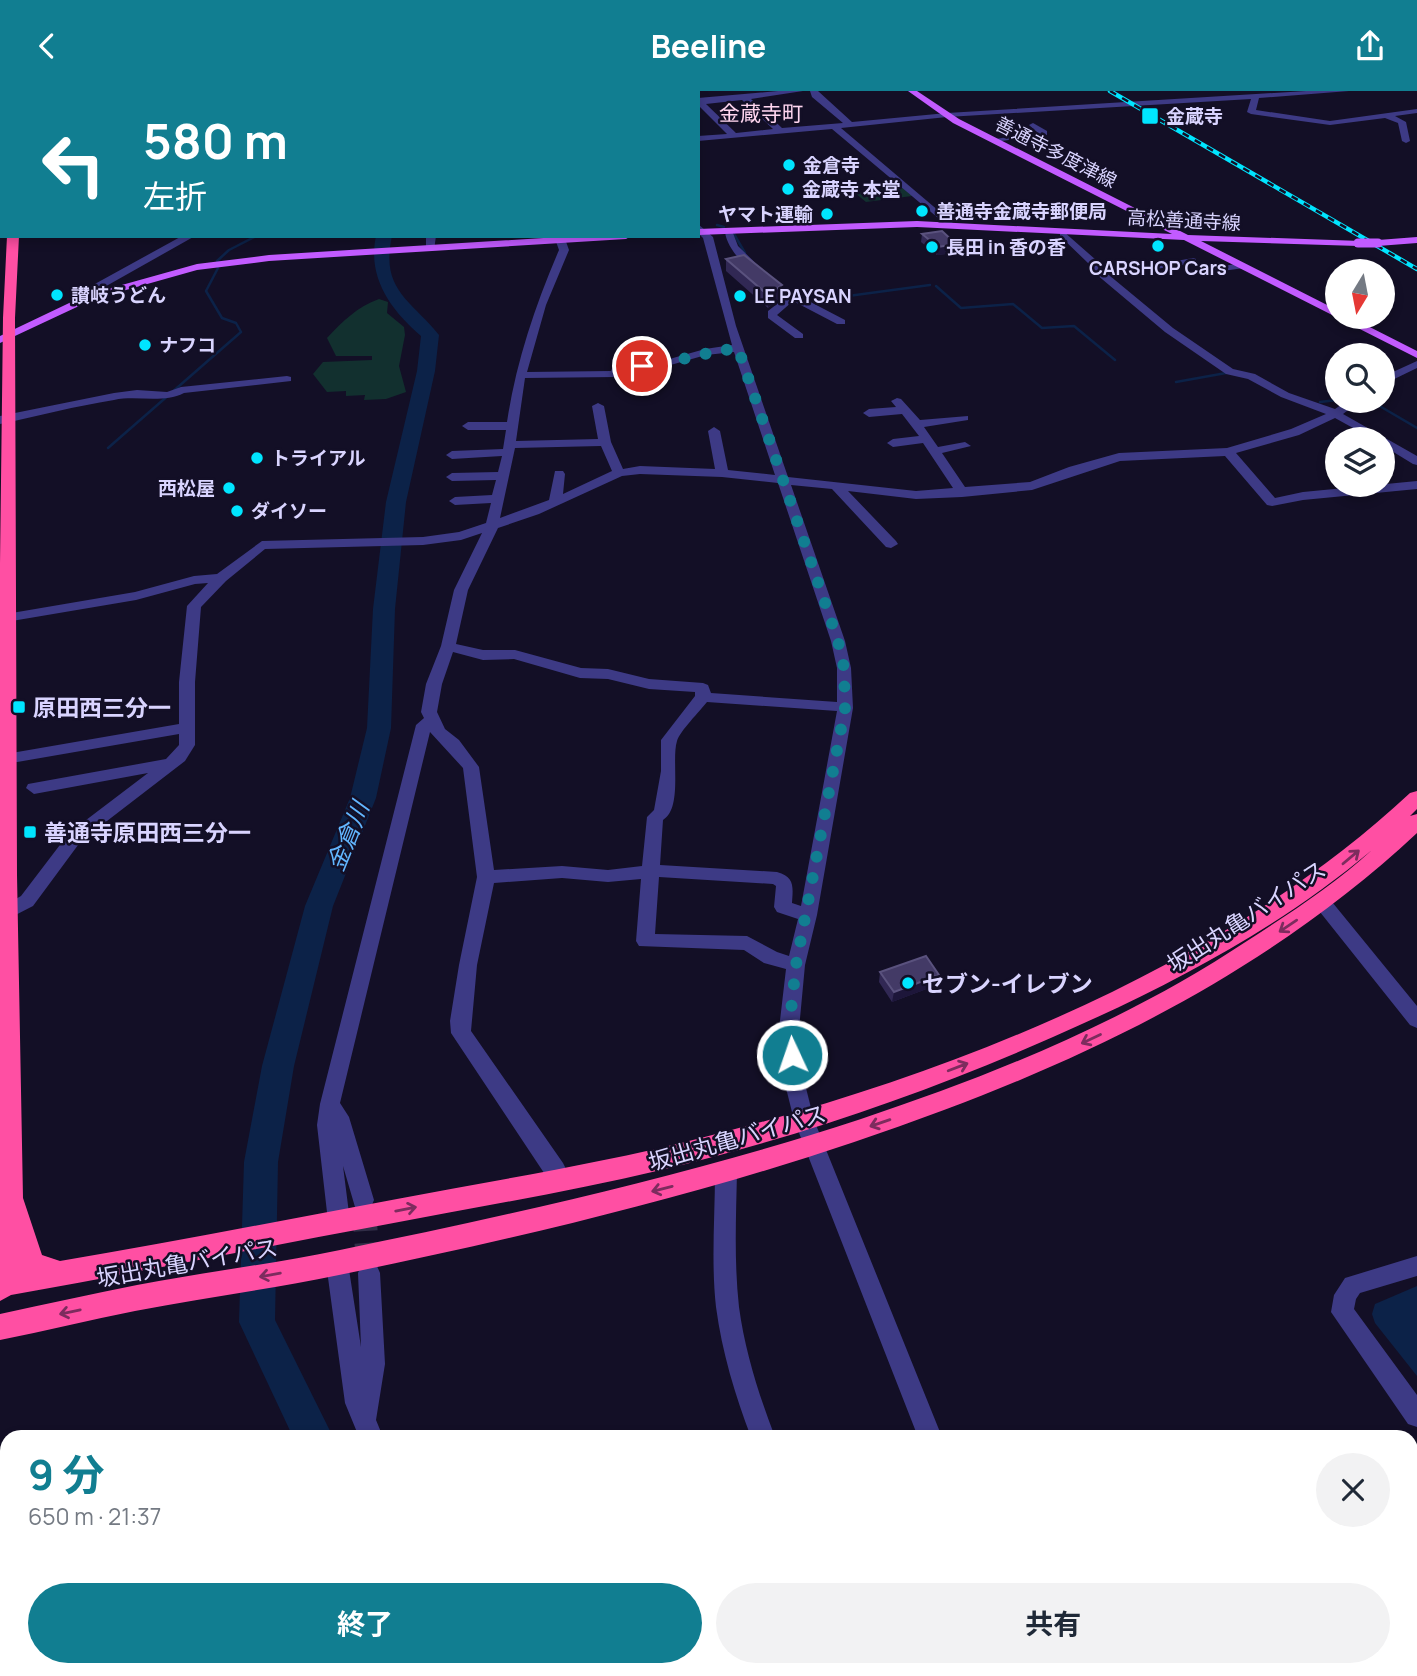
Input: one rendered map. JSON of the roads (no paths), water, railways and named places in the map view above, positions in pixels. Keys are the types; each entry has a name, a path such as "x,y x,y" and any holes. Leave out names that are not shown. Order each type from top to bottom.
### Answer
{"highway":[{"path":"1,1285 10,1197 4,915 4,338 9,314 13,238"},
{"path":"1392,821 1417,788"},
{"name":"坂出丸亀バイパス","path":"1,1285 561,1181 697,1150 804,1120 938,1075 1010,1046 1180,969 1268,917 1347,861 1417,798"},
{"name":"坂出丸亀バイパス","path":"4,1323 337,1263 607,1203 814,1146 1026,1069 1131,1020 1207,979 1322,902 1364,870 1417,821"},
{"path":"1364,870 1417,834"},
{"path":"10,1197 31,1264 60,1273"}],"main road":[{"name":"善通寺多度津線","path":"912,91 947,115 1153,221 1167,233 1185,237 1325,309"},
{"path":"1086,232 1151,232 1156,227 1153,221"},
{"name":"高松善通寺線","path":"701,230 950,225 1167,233"},
{"name":"高松善通寺線","path":"1185,237 1275,242 1378,243 1417,240"},
{"path":"4,338 80,301 130,284 197,267 247,260 561,238"},
{"path":"1210,250 1207,245 1211,241 1275,242"},
{"path":"9,314 21,319 43,318"},
{"name":"善通寺多度津線","path":"1365,329 1417,355"}],"street":[{"path":"700,101 799,91"},
{"path":"814,91 815,95 851,125"},
{"path":"700,139 947,115 1345,91"},
{"path":"741,96 753,102 765,119 780,131"},
{"path":"1256,97 1251,112 1337,123 1417,111"},
{"path":"1049,100 1059,108"},
{"path":"700,102 734,136"},
{"path":"1387,116 1402,122 1406,141"},
{"path":"834,126 950,225"},
{"path":"994,140 1044,133 1035,126 1055,126"},
{"path":"701,230 738,348 838,641 844,668 845,708 796,965 789,1029 795,1084 804,1120 927,1430"},
{"path":"728,230 734,247 755,265 767,281 791,298 841,322"},
{"path":"1063,234 1093,263 1093,267 1129,298 1169,330 1230,372 1251,376 1285,395 1319,405 1358,427"},
{"path":"80,301 186,238"},
{"path":"430,248 431,238"},
{"path":"561,238 564,250 541,305 521,375 504,475 491,528 461,590 449,646 429,705 439,732 463,754 471,767 486,877 468,965 460,1021 461,1033 496,1080 561,1181"},
{"path":"1153,257 1162,265"},
{"path":"1142,268 1189,259 1205,270 1241,266"},
{"path":"115,278 116,284 130,284"},
{"path":"791,298 772,313 772,316 799,336"},
{"path":"521,375 617,374 617,368 667,363 705,352 738,348"},
{"path":"1395,375 1417,364"},
{"path":"4,419 114,396 137,393 166,396 193,389 287,379"},
{"path":"598,406 605,442 619,473"},
{"path":"869,413 901,406 916,424 961,493"},
{"path":"4,915 36,892 75,837 171,763 187,745 191,616 200,597 262,545 423,541 461,536 491,528 619,473 662,469 783,478 902,494 961,493 1032,486 1073,470 1119,457 1228,451 1295,432 1335,414"},
{"path":"916,424 964,418"},
{"path":"468,426 511,426"},
{"path":"714,431 722,473"},
{"path":"893,443 926,439"},
{"path":"452,454 605,442"},
{"path":"934,451 965,446"},
{"path":"1395,448 1417,461"},
{"path":"1228,451 1272,502 1303,496 1417,485"},
{"path":"555,502 559,474"},
{"path":"452,477 504,475"},
{"path":"836,486 891,544"},
{"path":"455,501 498,499"},
{"path":"4,618 136,596 194,580 221,578"},
{"path":"449,646 483,655 515,654 580,673 608,674 649,684 703,688 703,697 669,740 662,813 655,817 645,941 747,943 771,958 796,965"},
{"path":"703,697 823,704 845,708"},
{"path":"339,1221 327,1125 330,1104 424,725 432,719"},
{"path":"4,760 187,728"},
{"path":"34,788 171,763"},
{"path":"486,877 562,872 608,876 650,873 777,878 785,883 783,907 807,915"},
{"path":"1322,902 1417,1020"},
{"path":"330,1104 339,1117 363,1200"},
{"path":"726,1172 725,1245 730,1322 752,1410 761,1430"},
{"path":"337,1263 357,1403 368,1429"},
{"path":"1417,1266 1353,1285 1345,1295 1342,1311 1417,1415"},
{"path":"368,1429 373,1364 369,1273"}],"water":[{"path":"1417,1286 1417,1376 1375,1323 1372,1314 1375,1304"}],"waterway":[{"path":"717,225 724,227"},
{"path":"734,234 745,253"},
{"path":"217,261 229,250 252,238"},
{"name":"金倉川","path":"311,1430 257,1322 261,1162 278,1066 319,906 363,798 379,728 384,609 396,502 426,371 430,335 399,304 391,292 381,265 384,238"},
{"path":"108,448 241,332 236,323 222,318 206,291 218,268"},
{"path":"800,297 833,298 930,285"},
{"path":"936,286 961,308 1013,304 1042,328 1074,326 1115,360"},
{"path":"1176,382 1226,373"},
{"path":"1320,402 1325,401"},
{"path":"1391,413 1417,428"}],"tunnel":[{"path":"364,1207 368,1266"}],"railway":[{"path":"1110,91 1417,269"}],"place":[{"name":"金蔵寺","path":"1150,116"},
{"name":"金倉寺","path":"789,165"},
{"name":"金蔵寺 本堂","path":"788,189"},
{"name":"善通寺金蔵寺郵便局","path":"922,211"},
{"name":"ヤマト運輸","path":"827,214"},
{"name":"CARSHOP Cars","path":"1158,246"},
{"name":"長田 in 香の香","path":"932,247"},
{"name":"讃岐うどん","path":"57,295"},
{"name":"LE PAYSAN","path":"740,296"},
{"name":"ナフコ","path":"145,345"},
{"name":"トライアル","path":"257,458"},
{"name":"西松屋","path":"229,488"},
{"name":"ダイソー","path":"237,511"},
{"name":"原田西三分一","path":"19,707"},
{"name":"善通寺原田西三分一","path":"30,832"},
{"name":"セブン-イレブン","path":"908,983"}],"district":[{"name":"金蔵寺町","path":"761,113"}]}
